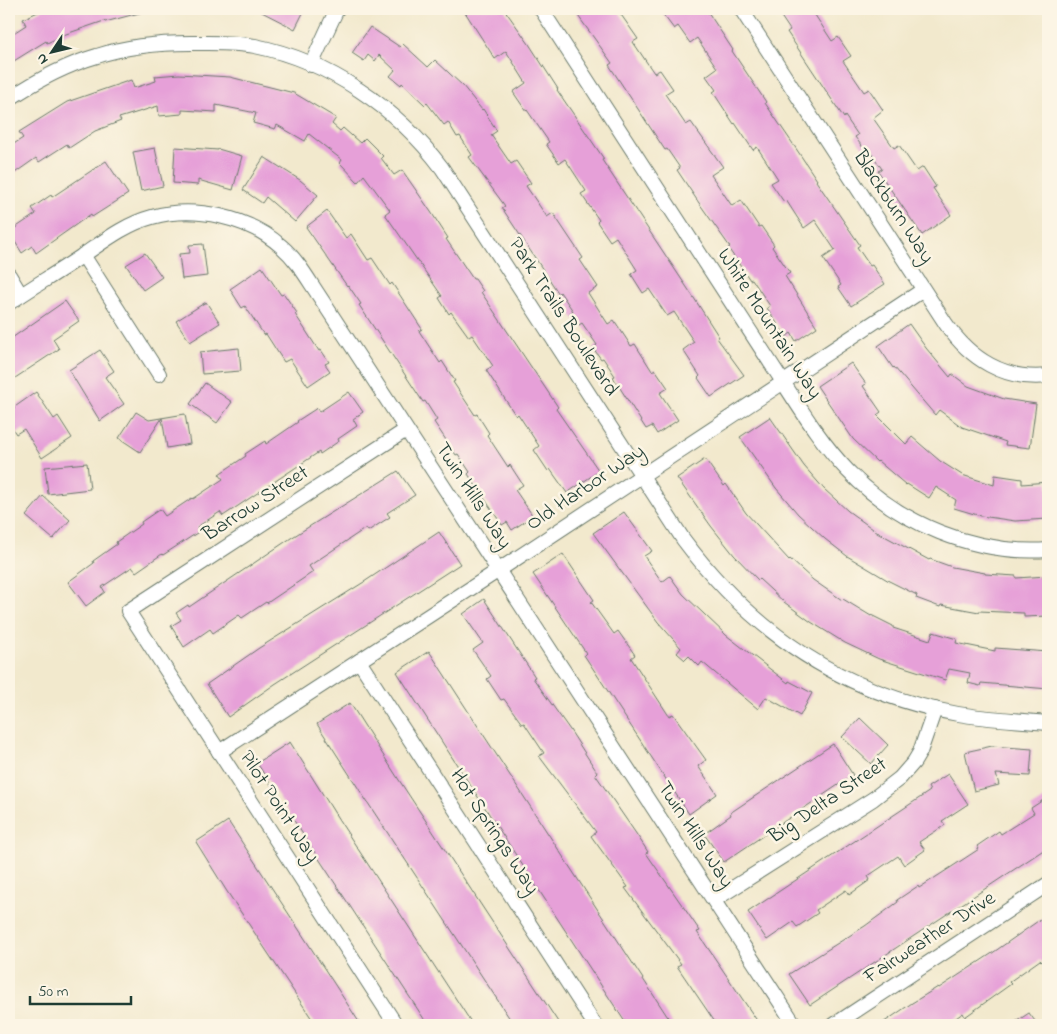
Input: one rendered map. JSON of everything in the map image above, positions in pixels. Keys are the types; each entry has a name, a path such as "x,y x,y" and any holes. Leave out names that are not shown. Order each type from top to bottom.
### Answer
{"street":[{"path":"311,65 337,9"},
{"name":"White Mountain Way","path":"541,9 814,430 837,459 863,486 893,508 942,533 977,544 1021,550 1048,550"},
{"name":"Blackburn Way","path":"741,9 953,334 974,356 992,367 1026,376 1048,376"},
{"name":"Park Trails Boulevard","path":"9,99 27,87 98,55 149,45 202,43 254,46 280,53 311,65 361,91 408,129 430,152 453,184 641,476 701,563 732,598 759,622 802,653 846,678 889,697 935,709 1048,723"},
{"name":"Twin Hills Way","path":"9,303 127,228 152,217 180,213 210,214 224,217 253,228 281,246 297,264 795,1025"},
{"path":"83,256 160,374"},
{"path":"9,275 21,295"},
{"name":"Old Harbor Way","path":"219,752 923,290"},
{"name":"Barrow Street","path":"128,611 406,430"},
{"name":"Pilot Point Way","path":"128,611 396,1025"},
{"name":"Hot Springs Way","path":"359,661 595,1025"},
{"name":"Big Delta Street","path":"714,900 874,799 893,784 908,770 920,752 935,709"},
{"name":"Fairweather Drive","path":"834,1025 1048,884"}],"building":[{"path":"44,9 142,9 143,12 104,21 66,34 47,43 46,41 9,64 9,36 26,25 23,19"},
{"path":"256,9 305,9 295,29"},
{"path":"463,9 504,9 529,44 557,90 604,159 602,160 694,298 719,337 717,338 744,375 711,397 683,350 694,342 674,312 667,316 649,289 643,293 631,274 637,270 616,237 610,241 597,222 599,220 581,194 586,191 565,159 559,163 546,144 549,142 513,92 526,83 506,51 495,59"},
{"path":"583,9 617,9 638,39 633,42 654,73 660,70 673,89 665,94 686,125 691,122 723,167 711,175 732,206 741,200 759,227 761,226 774,245 772,247 790,273 785,276 817,327 796,341 791,333 786,337 767,308 770,306 728,248 730,247 677,170 680,168 667,149 665,150 609,65 612,63 576,13"},
{"path":"659,9 706,9 765,103 860,245 857,247 885,284 851,306 838,287 841,285 823,258 835,250 815,220 804,228 786,200 784,202 771,183 778,179 757,147 753,150 713,92 716,90 706,76 717,68 697,38 690,43 678,26 674,29"},
{"path":"776,9 811,9 832,41 838,37 851,56 843,61 864,92 869,89 883,110 873,118 894,148 899,145 917,171 923,167 936,187 933,188 951,215 922,235 878,171 882,169 867,147 864,149 855,137 858,135 845,116 844,118 787,32 790,30"},
{"path":"370,27 400,47 403,44 428,67 435,60 463,86 483,109 497,131 491,135 511,164 516,161 531,183 526,186 547,217 553,213 583,258 580,260 598,287 588,293 608,324 614,320 631,346 635,344 652,371 655,369 668,388 660,393 678,420 657,434 652,426 646,429 613,377 615,376 603,358 601,359 593,348 597,345 582,323 579,325 570,313 573,311 560,292 559,294 502,208 505,206 469,157 472,155 460,136 457,137 448,122 444,125 427,103 425,105 402,83 401,85 390,76 395,70 379,55 375,61 368,55 364,61 352,53"},
{"path":"179,74 230,77 294,93 336,118 332,124 340,131 343,128 360,143 365,138 383,156 381,158 394,175 402,170 558,407 556,409 599,471 567,493 550,469 548,471 534,450 539,446 518,414 516,416 486,370 493,366 472,335 469,337 451,312 449,314 439,298 442,296 385,214 390,210 364,175 358,182 340,163 342,160 309,134 305,141 277,125 275,129 253,123 256,113 216,105 216,112 182,110 182,114 159,116 158,106 119,118 121,121 95,131 69,148 67,144 39,162 36,158 9,177 9,147 23,138 19,132 67,102 131,80 134,88 156,81 155,76"},
{"path":"175,147 218,149 242,156 233,190 198,180 198,185 173,183"},
{"path":"155,148 163,186 141,191 133,152"},
{"path":"264,157 300,180 318,195 295,222 266,197 262,203 243,190"},
{"path":"106,161 128,194 92,217 91,214 36,253 32,246 22,253 9,232 36,214 32,208"},
{"path":"327,211 346,238 351,234 368,260 372,258 390,285 392,283 422,329 419,331 440,363 442,361 455,381 453,382 475,415 477,414 489,433 487,435 508,467 510,465 523,485 515,490 533,516 512,530 507,522 502,525 468,474 470,472 434,422 437,420 425,401 423,402 359,305 361,304 306,227"},
{"path":"203,244 207,276 182,279 179,254 190,253 189,245"},
{"path":"145,253 162,277 143,290 126,265"},
{"path":"262,267 281,295 284,294 319,351 321,350 329,362 325,364 330,371 308,386 290,359 284,362 266,334 264,335 245,306 242,308 230,289"},
{"path":"65,301 79,321 53,339 59,349 9,382 9,340"},
{"path":"206,302 220,323 190,342 176,321"},
{"path":"909,324 950,377 952,374 968,386 1004,399 1036,404 1030,448 1005,445 1006,442 962,427 939,410 935,415 893,368 878,346"},
{"path":"239,348 241,371 202,374 200,352"},
{"path":"100,350 114,371 105,377 124,404 100,421 69,370"},
{"path":"851,363 866,384 863,386 881,412 877,415 906,444 912,437 940,461 962,475 994,485 995,475 1022,479 1022,484 1048,482 1048,519 1015,521 981,516 954,508 956,500 936,487 929,498 906,485 877,462 853,439 817,386"},
{"path":"205,383 232,402 217,423 190,404"},
{"path":"36,392 54,419 58,416 72,438 42,458 24,429 16,434 9,423 9,411"},
{"path":"349,392 363,412 353,419 357,426 320,454 319,452 223,516 220,512 197,527 200,531 136,572 132,567 102,587 105,592 86,606 68,582 117,544 116,542 142,524 141,522 160,509 165,516 193,499 223,479 219,474 246,456 245,454 265,441 266,444 317,408 319,412"},
{"path":"136,412 149,420 185,414 190,444 167,448 162,418 140,452 119,438"},
{"path":"770,417 804,466 824,489 848,511 877,532 929,560 952,567 985,574 1016,576 1016,578 1047,576 1048,616 1024,617 1024,613 979,612 941,605 940,607 916,598 917,595 847,556 798,514 776,488 740,437"},
{"path":"705,459 724,486 726,484 746,513 789,560 813,580 842,600 893,626 893,628 930,640 933,632 957,639 956,643 995,651 995,648 1048,652 1048,689 981,683 980,686 968,683 970,673 949,669 945,680 879,659 845,643 811,622 758,580 734,555 677,478"},
{"path":"87,463 90,489 48,494 45,467"},
{"path":"398,471 415,495 387,513 390,517 368,531 366,528 309,566 313,572 267,603 242,618 239,615 213,633 210,629 184,647 171,626 181,620 176,613 188,605 189,607 291,538"},
{"path":"43,496 70,520 53,539 26,516"},
{"path":"624,512 652,551 644,556 662,582 670,576 683,594 726,635 788,683 789,681 812,693 800,716 766,697 758,709 702,662 699,666 689,656 685,660 677,653 681,648 658,622 593,533"},
{"path":"439,532 460,564 275,684 228,717 207,684 259,648"},
{"path":"563,554 594,600 591,602 614,634 618,631 635,655 631,658 669,716 673,714 706,760 698,766 717,794 689,814 533,574"},
{"path":"484,599 535,677 533,678 597,772 595,774 648,852 646,853 700,931 697,932 760,1025 717,1025 677,966 681,964 625,888 628,887 591,836 596,832 539,756 544,753 524,723 522,724 504,699 501,700 487,679 491,676 473,650 483,643 463,614"},
{"path":"429,651 673,1025 627,1025 444,745 397,672"},
{"path":"350,703 560,1025 514,1025 364,797 317,724"},
{"path":"860,718 888,745 871,764 842,737"},
{"path":"290,742 473,1025 428,1025 304,836 257,763"},
{"path":"833,744 853,775 724,862 704,834 731,815 730,813"},
{"path":"992,746 1032,749 1030,776 996,774 999,785 974,791 965,752"},
{"path":"948,774 968,804 942,821 945,825 919,842 925,850 904,865 898,856 868,876 870,880 849,895 846,890 816,910 818,913 797,927 793,922 767,940 748,912 930,791 928,787"},
{"path":"1048,797 1048,847 810,1005 789,974 865,926 918,886 919,888 979,849 977,846 999,831 1001,834 1034,813 1031,808"},
{"path":"228,821 361,1025 316,1025 226,890 196,842"},
{"path":"1048,914 1048,958 1042,962 1040,960 1009,982 1011,984 965,1017 963,1013 946,1025 880,1025 991,954"},
{"path":"1029,1013 1038,1025 1011,1025"}]}
